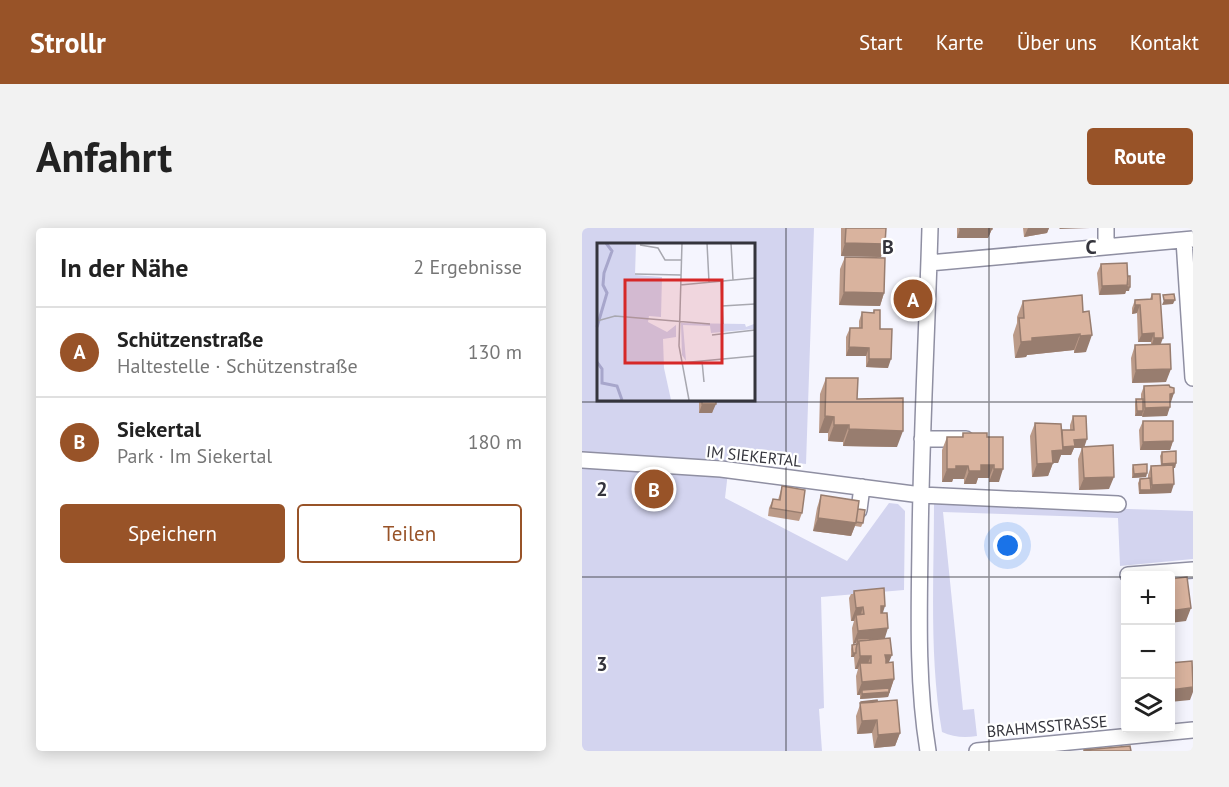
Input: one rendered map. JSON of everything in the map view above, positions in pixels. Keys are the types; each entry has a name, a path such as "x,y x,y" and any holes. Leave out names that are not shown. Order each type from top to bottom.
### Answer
{"street":[{"path":"928,751 922,703 919,644 922,439 930,228"},
{"path":"1106,228 1107,246"},
{"path":"929,263 1188,239 1193,378"},
{"path":"922,439 984,440"},
{"name":"IM SIEKERTAL","path":"582,460 721,469 921,495 1118,504"},
{"path":"859,510 862,487"},
{"path":"1175,571 1193,570"},
{"name":"BRAHMSSTRASSE","path":"977,751 1068,747 1193,730"}],"shaded area":[{"path":"582,228 814,228 806,464 730,455 725,498 847,561 889,503 898,504 905,511 904,590 821,597 824,708 819,709 822,751 582,751"},
{"path":"934,503 1193,511 1193,559 1120,566 1118,518 943,512 963,710 974,709 977,736 954,736 942,732 935,675"}],"building":[{"path":"846,228 886,228 885,244 845,243"},
{"path":"992,228 992,229 960,229"},
{"path":"845,257 885,258 884,293 844,292"},
{"path":"1127,263 1128,285 1102,286 1101,264"},
{"path":"1128,276 1130,276 1130,287 1127,287"},
{"path":"1152,294 1160,294 1163,338 1154,338 1154,333 1142,334 1140,305 1135,305 1135,300 1152,299"},
{"path":"1174,294 1175,300 1164,300 1163,295"},
{"path":"1082,295 1083,312 1089,311 1092,335 1032,338 1032,341 1021,342 1019,318 1024,318 1023,301"},
{"path":"874,310 880,310 880,329 892,329 891,359 869,359 869,348 849,347 850,328 862,328 862,312 874,313"},
{"path":"1170,344 1171,369 1136,370 1135,345"},
{"path":"826,378 858,378 857,399 903,398 903,431 849,429 849,425 834,425 834,417 825,416"},
{"path":"1169,385 1174,388 1174,393 1170,394 1170,407 1145,408 1144,386"},
{"path":"1136,399 1143,399 1143,411 1137,411"},
{"path":"702,400 716,400 716,404 702,404"},
{"path":"1073,416 1086,416 1087,439 1074,440 1075,446 1063,447 1062,430 1074,430"},
{"path":"1143,421 1173,421 1173,441 1143,442"},
{"path":"1035,423 1061,424 1063,450 1052,451 1053,463 1037,464"},
{"path":"963,433 987,433 987,437 1003,437 1003,469 994,469 994,465 981,465 981,471 969,471 968,466 947,469 947,437 963,437"},
{"path":"1113,445 1114,477 1084,478 1082,447"},
{"path":"1176,451 1176,463 1162,464 1162,452"},
{"path":"1147,464 1147,473 1134,474 1133,465"},
{"path":"1173,465 1174,484 1152,485 1151,466"},
{"path":"1150,478 1151,490 1140,490 1140,479"},
{"path":"782,486 805,490 802,513 771,508 773,499 780,500"},
{"path":"821,495 859,501 856,523 818,518"},
{"path":"858,509 865,510 863,523 856,522"},
{"path":"1187,577 1191,608 1175,610 1175,578"},
{"path":"884,588 885,606 881,606 881,613 887,613 888,628 858,631 856,615 864,614 863,607 856,608 854,591"},
{"path":"870,638 870,640 858,643 857,639"},
{"path":"890,638 892,655 885,655 886,663 893,662 894,679 862,682 860,663 871,663 871,656 860,656 859,641"},
{"path":"857,644 856,653 853,653 852,645"},
{"path":"1192,661 1193,687 1175,689 1175,663"},
{"path":"889,688 889,692 862,694 862,690"},
{"path":"877,700 877,702 861,703 861,702"},
{"path":"897,700 900,733 878,735 877,720 862,721 860,703"},
{"path":"1130,746 1131,751 1084,751 1084,750"}],"place":[{"name":"Schützenstraße","path":"913,299"},
{"name":"Siekertal","path":"654,489"}]}
